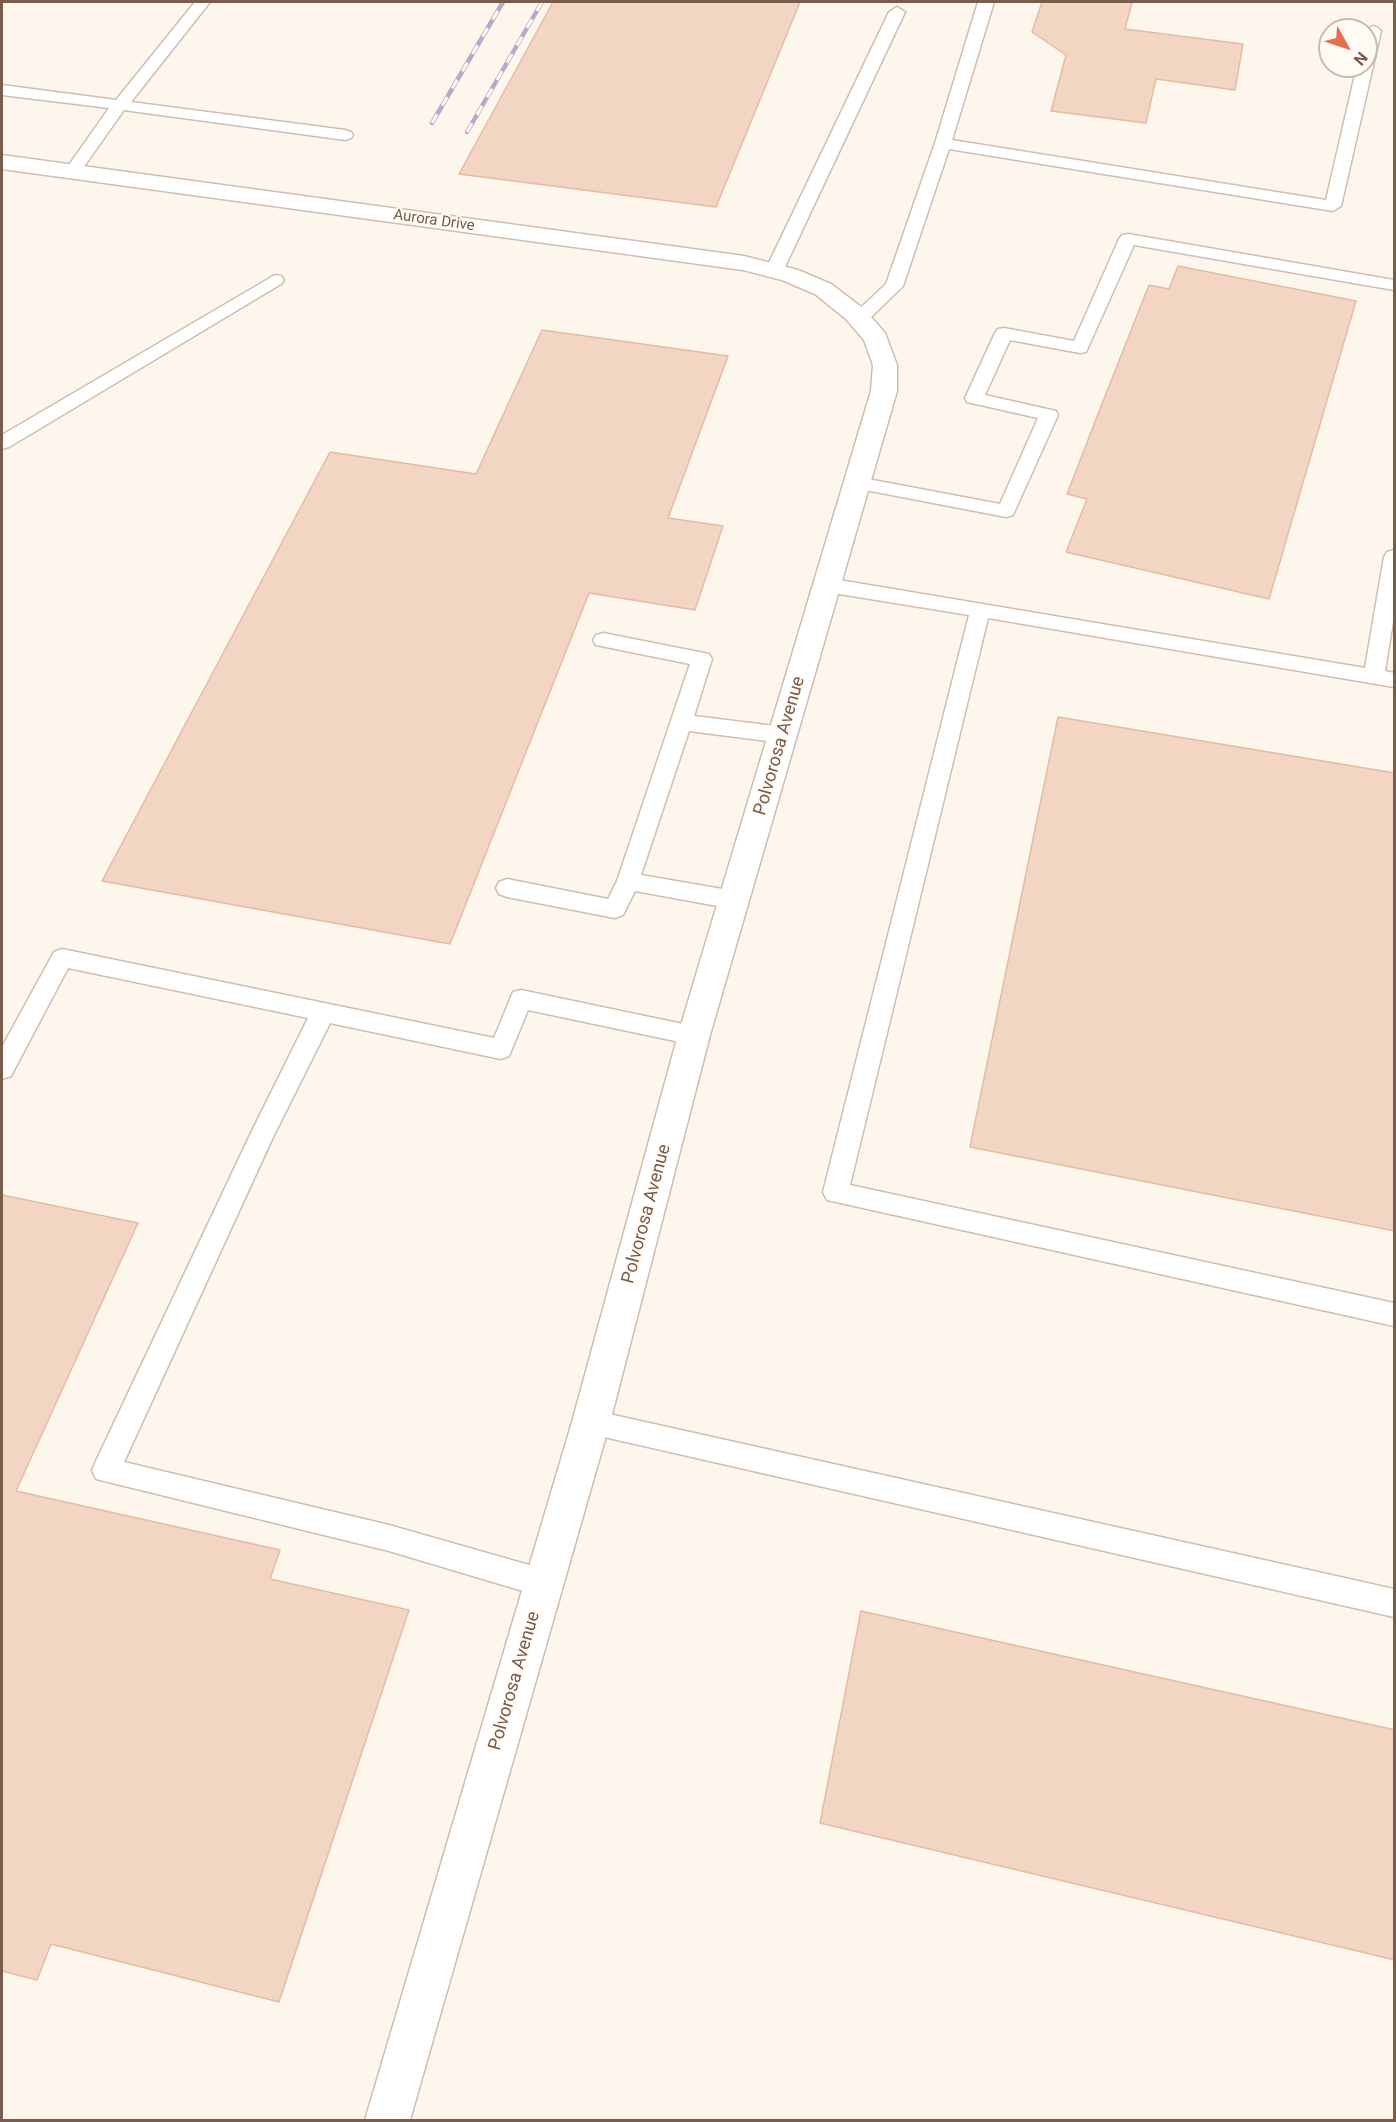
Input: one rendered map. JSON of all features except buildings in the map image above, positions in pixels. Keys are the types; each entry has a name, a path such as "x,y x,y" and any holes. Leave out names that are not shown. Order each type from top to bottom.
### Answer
{"street":[{"name":"Aurora Drive","path":"2,162 744,263 823,289 857,316"},
{"name":"Polvorosa Avenue","path":"388,2121 591,1422 694,1035 884,391 885,365 876,338 857,316"}],"lane":[{"path":"72,172 120,105 202,2"},
{"path":"857,316 894,286 943,143 986,2"},
{"path":"774,271 897,12"},
{"path":"943,143 1333,206 1363,78"},
{"path":"2,90 345,135"},
{"path":"857,483 1006,511 1049,415 974,398 1004,333 1080,348 1128,239 1395,285"},
{"path":"2,443 275,280"},
{"path":"827,585 1384,678 1395,557"},
{"path":"980,610 836,1192 1395,1315"},
{"path":"507,888 615,909 628,881 702,659 603,640"},
{"path":"681,722 783,735"},
{"path":"628,881 734,900"},
{"path":"2,1070 62,958 501,1049 521,999 694,1035"},
{"path":"323,1012 262,1135 106,1470 389,1538 543,1583"},
{"path":"591,1422 1395,1603"}],"railway":[{"path":"432,123 503,2"},
{"path":"467,132 542,2"}]}
